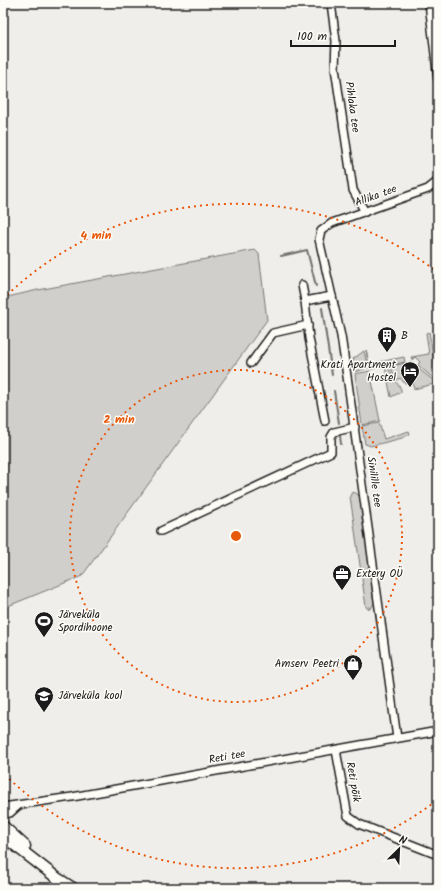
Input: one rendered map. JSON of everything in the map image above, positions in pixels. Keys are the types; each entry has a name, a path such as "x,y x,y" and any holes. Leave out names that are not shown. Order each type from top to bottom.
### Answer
{"street":[{"name":"Pihlaka tee","path":"331,3 336,41 335,68 353,190 365,212"},
{"path":"429,3 438,80"},
{"name":"Allika tee","path":"321,231 332,223 428,189 438,181"},
{"name":"Sinilille tee","path":"321,231 319,238 320,247 341,336 355,427 397,738"},
{"path":"302,285 309,338 325,421"},
{"path":"305,301 332,296"},
{"path":"251,363 272,333 308,325"},
{"path":"160,531 331,452 331,437 334,432 355,427"},
{"name":"Reti tee","path":"3,807 438,732"},
{"name":"Reti põik","path":"336,750 348,816 359,824 438,855"},
{"name":"Reti tee","path":"3,815 10,813 19,805"},
{"path":"3,826 59,874 67,886"},
{"path":"3,836 67,886"}],"shaded area":[{"path":"255,250 259,254 267,320 82,576 3,608 3,298 38,290"},
{"path":"429,332 438,380 434,379 418,365 420,362 415,357 412,360 411,357 429,354 426,333"},
{"path":"366,350 369,364 404,357 405,362 371,369 369,368"},
{"path":"364,351 368,368 355,372 353,359"},
{"path":"410,362 434,381 434,384 414,389 413,382 416,377"},
{"path":"406,363 408,372 405,376 405,384 400,378 397,380 396,379 391,366"},
{"path":"385,367 389,368 401,389 401,392 391,397"},
{"path":"370,371 380,421 362,425 355,374"},
{"path":"379,423 384,439 409,431 410,434 402,438 371,446 365,444 362,426"},
{"path":"352,492 356,493 360,497 374,603 371,609 369,607 369,610 366,607 350,496"}],"waterway":[{"path":"281,256 307,250 316,286"},
{"path":"322,308 332,375"},
{"path":"334,391 339,423"},
{"path":"340,436 341,444"}],"place":[{"name":"B","path":"387,353"},
{"name":"Krati Apartment Hostel","path":"410,388"},
{"name":"Extery OÜ","path":"342,591"},
{"name":"Järveküla Spordihoone","path":"44,638"},
{"name":"Amserv Peetri","path":"353,681"},
{"name":"Järveküla kool","path":"44,713"}]}
